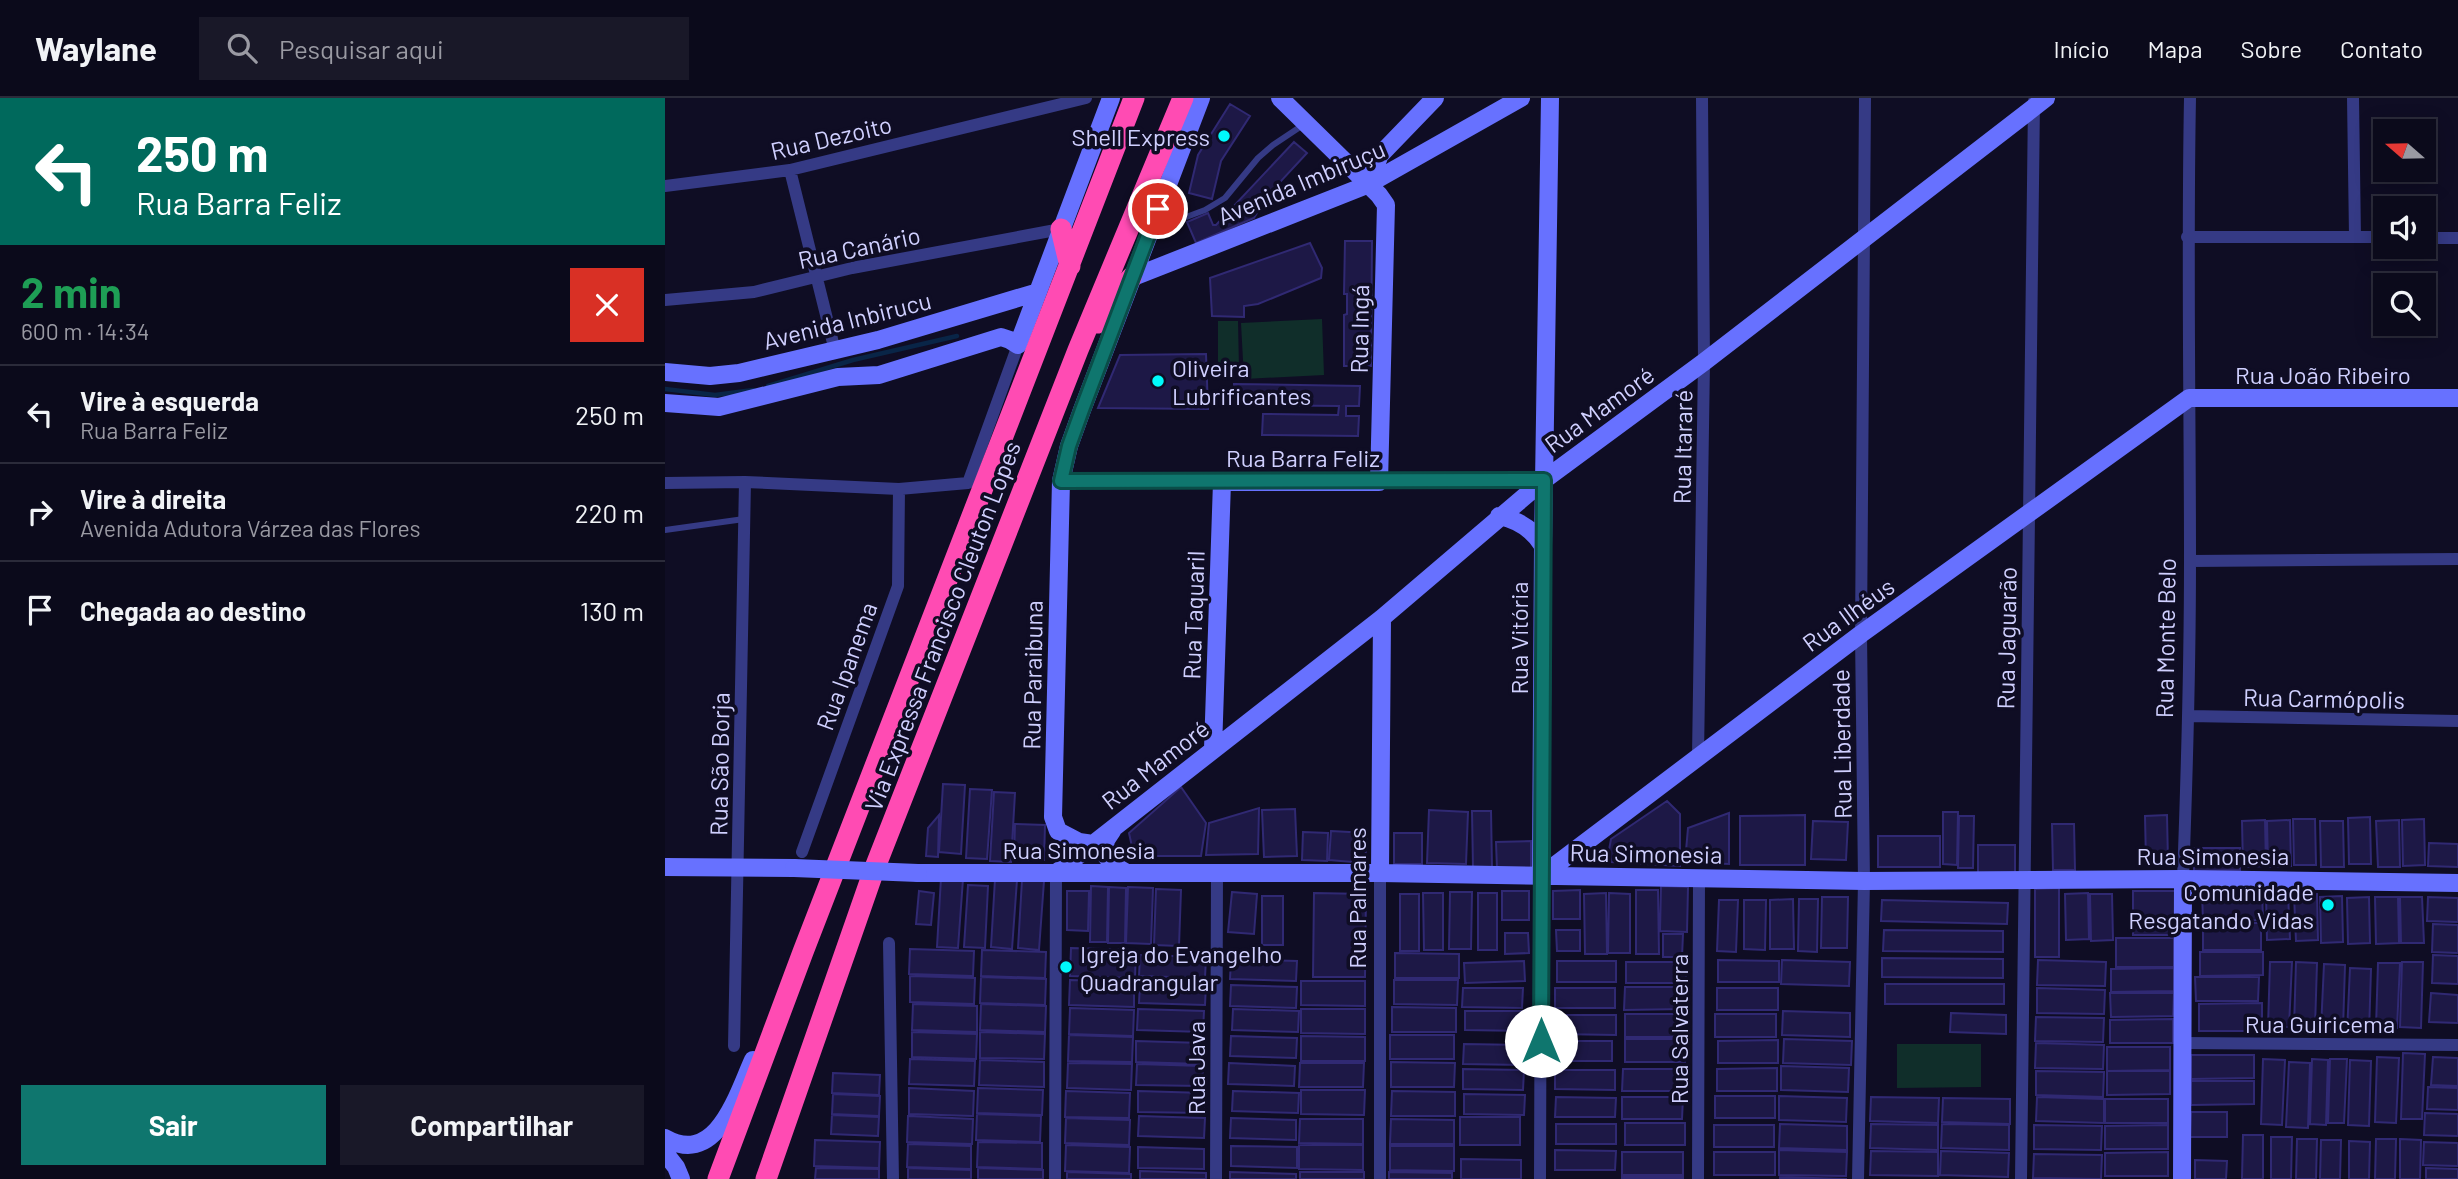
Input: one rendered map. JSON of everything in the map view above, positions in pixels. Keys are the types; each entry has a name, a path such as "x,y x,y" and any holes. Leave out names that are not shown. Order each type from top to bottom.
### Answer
{"highway":[{"name":"Via Expressa Francisco Cleuton Lopes","path":"718,1179 803,952 1135,98"},
{"name":"Via Expressa Francisco Cleuton Lopes","path":"766,1179 874,870 1078,350 1183,98"},
{"path":"1061,229 1070,266"},
{"path":"1078,350 1131,278"}],"street":[{"name":"Rua Dezoito","path":"665,186 790,170 1086,98"},
{"path":"665,483 745,482 899,489 968,483 1111,98"},
{"name":"Rua Paraibuna","path":"1093,844 1079,842 1059,831 1053,817 1061,481 1069,446 1201,98"},
{"name":"Rua Ingá","path":"1280,98 1307,122 1386,205 1380,482"},
{"path":"1367,185 1380,155 1435,98"},
{"name":"Avenida Imbiruçu","path":"1131,278 1367,185 1521,98"},
{"name":"Rua Vitória","path":"1540,1179 1543,546 1550,98"},
{"name":"Rua Itararé","path":"1698,755 1705,362 1702,98"},
{"name":"Rua Liberdade","path":"1858,1179 1864,881 1861,634 1865,98"},
{"name":"Rua Monte Belo","path":"2182,1179 2183,878 2189,716 2187,237 2190,98"},
{"path":"2353,98 2355,237"},
{"name":"Rua Mamoré","path":"1056,873 1382,618 1544,480 1705,362 2037,101"},
{"name":"Rua Jaguarão","path":"2021,1179 2023,880 2037,101"},
{"path":"790,170 835,351"},
{"name":"Rua Canário","path":"665,300 754,292 852,268 1061,229"},
{"path":"2187,237 2373,237"},
{"path":"2436,238 2458,238"},
{"name":"Avenida Inbirucu","path":"665,372 711,376 739,373 878,340 1038,292"},
{"path":"665,403 719,407 838,377 879,375 1001,337 1018,345"},
{"name":"Rua Ilhéus","path":"1541,876 1575,868 1578,846 1861,634 2189,398"},
{"name":"Rua João Ribeiro","path":"2189,398 2458,398"},
{"name":"Rua Barra Feliz","path":"1061,481 1544,480"},
{"name":"Rua São Borja","path":"734,1046 745,482"},
{"name":"Rua Taquaril","path":"1213,749 1222,482"},
{"name":"Rua Ipanema","path":"798,860 898,586 899,489"},
{"path":"1499,516 1512,519 1525,527 1537,536 1543,546"},
{"path":"2190,561 2458,559"},
{"name":"Rua Palmares","path":"1380,1179 1382,618"},
{"name":"Rua Carmópolis","path":"2189,716 2458,721"},
{"path":"1116,825 1106,840 1104,853 1113,865 1127,873"},
{"path":"1541,835 1549,848 1575,868"},
{"name":"Rua Simonesia","path":"665,867 738,868 798,860 918,873 1380,873 1541,876 1575,868 1699,879 1864,881 2183,878 2458,883"},
{"path":"1055,1179 1056,873"},
{"name":"Rua Java","path":"1216,1179 1217,874"},
{"name":"Rua Salvaterra","path":"1698,1179 1699,879"},
{"path":"889,943 893,1179"},
{"path":"665,1138 688,1144 707,1141 723,1125 803,952"},
{"name":"Rua Guiricema","path":"2182,1043 2458,1045"},
{"path":"665,1153 677,1167 681,1179"}],"lane":[{"path":"1149,231 1205,210 1225,198 1265,151 1307,122"},
{"path":"665,530 744,519"}],"green space":[{"path":"1322,319 1324,375 1244,379 1241,323"},
{"path":"1218,321 1238,321 1239,369 1218,369"},
{"path":"1897,1044 1981,1044 1981,1087 1897,1088"}],"building":[{"name":"Shell Express","path":"1230,104 1250,116 1221,161 1212,199 1189,193 1198,155"},
{"path":"1294,142 1307,153 1268,195 1254,218 1196,243 1187,222 1208,213 1213,225 1216,225"},
{"path":"1345,241 1372,241 1371,366 1344,366 1344,315 1347,314 1347,294 1344,294"},
{"path":"1310,243 1322,268 1321,278 1258,304 1244,306 1244,317 1212,316 1210,278"},
{"name":"Oliveira Lubrificantes","path":"1206,354 1208,409 1098,408 1120,355"},
{"path":"1234,384 1360,386 1359,406 1346,406 1346,416 1359,416 1358,436 1262,435 1263,414 1338,415 1339,406 1234,405"},
{"path":"943,784 965,785 961,854 939,852"},
{"path":"1181,787 1206,823 1201,856 1134,856 1129,833"},
{"path":"970,789 992,790 987,859 966,858"},
{"path":"994,792 1015,793 1011,862 990,861"},
{"path":"1667,801 1680,814 1680,866 1611,862 1611,839"},
{"path":"1259,808 1258,854 1206,855 1209,823"},
{"path":"1295,809 1297,856 1264,857 1262,810"},
{"path":"1429,810 1468,812 1466,864 1427,863"},
{"path":"1472,811 1491,811 1492,868 1473,868"},
{"path":"1943,812 1958,812 1957,865 1943,864"},
{"path":"1729,813 1729,864 1685,862 1688,828"},
{"path":"939,815 938,857 926,856 928,828"},
{"path":"1805,815 1805,865 1740,865 1740,816"},
{"path":"2167,815 2168,862 2146,862 2145,816"},
{"path":"1959,816 1974,816 1973,868 1958,868"},
{"path":"2370,817 2371,864 2349,864 2348,818"},
{"path":"2293,819 2315,819 2316,865 2294,865"},
{"path":"2424,819 2425,865 2403,866 2402,820"},
{"path":"2265,820 2266,866 2243,867 2242,821"},
{"path":"2290,820 2291,866 2268,867 2267,821"},
{"path":"2399,820 2400,867 2378,867 2376,821"},
{"path":"1813,821 1848,822 1846,860 1811,859"},
{"path":"2320,821 2343,821 2344,867 2321,867"},
{"path":"1015,824 1045,825 1044,860 1014,859"},
{"path":"2052,824 2074,824 2075,870 2053,870"},
{"path":"1331,831 1367,833 1365,863 1329,860"},
{"path":"1303,832 1328,833 1327,861 1302,860"},
{"path":"1394,833 1422,833 1422,864 1394,864"},
{"path":"1878,836 1940,836 1940,867 1878,867"},
{"path":"1531,841 1531,869 1497,869 1496,842"},
{"path":"2429,843 2458,844 2458,867 2428,866"},
{"path":"1978,845 2015,845 2015,873 1978,873"},
{"path":"2194,848 2240,848 2240,870 2194,871"},
{"path":"941,878 963,879 958,948 937,947"},
{"path":"995,879 1017,880 1012,949 991,947"},
{"path":"1022,880 1044,881 1039,950 1018,948"},
{"path":"968,885 988,886 985,948 964,947"},
{"path":"1091,886 1108,887 1107,942 1090,942"},
{"path":"1661,886 1688,887 1687,932 1660,931"},
{"path":"1109,887 1126,888 1125,943 1108,943"},
{"path":"1128,887 1153,888 1151,944 1126,943"},
{"path":"2059,888 2059,957 2035,957 2035,889"},
{"path":"1156,889 1181,890 1179,946 1154,945"},
{"path":"1580,890 1580,919 1553,919 1553,891"},
{"path":"1636,890 1658,890 1659,954 1636,954"},
{"path":"2262,890 2263,920 2203,922 2202,891"},
{"path":"919,891 934,893 931,925 916,924"},
{"path":"1067,891 1089,891 1088,931 1067,930"},
{"path":"1502,891 1529,891 1529,920 1502,920"},
{"path":"2133,891 2176,891 2176,935 2133,935"},
{"path":"1232,892 1257,894 1254,934 1228,932"},
{"path":"1450,892 1472,892 1471,949 1449,949"},
{"path":"1314,893 1366,894 1365,977 1313,977"},
{"path":"1423,893 1443,893 1443,950 1424,950"},
{"path":"1478,893 1497,893 1497,950 1478,950"},
{"path":"1606,893 1607,954 1585,954 1584,894"},
{"path":"1609,893 1630,894 1630,953 1608,953"},
{"path":"2088,893 2089,939 2066,940 2065,894"},
{"path":"2288,893 2290,939 2267,940 2266,894"},
{"path":"1400,894 1419,894 1419,951 1400,951"},
{"path":"2090,894 2112,894 2113,940 2091,941"},
{"path":"2317,894 2318,940 2296,941 2294,895"},
{"path":"1262,896 1283,896 1283,945 1262,945"},
{"path":"2342,896 2343,942 2321,943 2320,897"},
{"path":"1822,897 1848,897 1847,948 1821,948"},
{"path":"2369,897 2370,943 2348,944 2347,898"},
{"path":"2375,897 2398,897 2399,943 2376,944"},
{"path":"2400,897 2422,897 2424,943 2401,943"},
{"path":"2428,897 2458,898 2458,922 2427,921"},
{"path":"1793,899 1794,949 1770,949 1770,900"},
{"path":"1799,899 1818,899 1817,952 1798,951"},
{"path":"1719,900 1738,900 1736,952 1717,951"},
{"path":"1744,900 1766,900 1765,950 1744,949"},
{"path":"1882,900 2008,903 2007,924 1881,921"},
{"path":"2203,923 2261,923 2261,950 2203,950"},
{"path":"2433,924 2458,925 2458,953 2432,952"},
{"path":"1556,930 1580,930 1580,951 1557,951"},
{"path":"1884,930 2003,931 2003,952 1883,951"},
{"path":"1505,933 1528,933 1529,953 1505,954"},
{"path":"1663,934 1683,934 1682,957 1663,957"},
{"path":"2116,938 2174,938 2174,967 2116,967"},
{"path":"1071,948 1136,950 1135,978 1070,976"},
{"path":"910,949 974,951 973,976 909,974"},
{"path":"982,950 1046,952 1045,978 981,976"},
{"path":"2200,952 2263,952 2263,975 2200,976"},
{"path":"1395,953 1459,954 1459,978 1395,978"},
{"path":"1140,955 1206,957 1205,978 1139,976"},
{"path":"2433,955 2458,956 2458,984 2432,983"},
{"path":"1882,958 2003,959 2003,978 1882,977"},
{"path":"1231,959 1297,961 1296,981 1230,979"},
{"path":"1718,960 1779,961 1779,982 1718,982"},
{"path":"1782,960 1850,962 1849,986 1781,984"},
{"path":"2038,960 2106,962 2105,986 2037,985"},
{"path":"1524,961 1525,981 1465,983 1464,963"},
{"path":"1557,961 1616,961 1616,982 1557,982"},
{"path":"1626,962 1686,962 1686,983 1626,983"},
{"path":"2270,962 2292,962 2289,1027 2268,1027"},
{"path":"2296,962 2317,963 2315,1028 2294,1028"},
{"path":"2402,962 2423,962 2421,1028 2400,1027"},
{"path":"2378,963 2400,963 2397,1028 2376,1028"},
{"path":"2324,964 2345,965 2343,1030 2321,1029"},
{"path":"2174,968 2174,991 2111,992 2111,969"},
{"path":"2350,968 2371,969 2369,1034 2347,1033"},
{"path":"910,976 975,978 974,1004 910,1002"},
{"path":"981,977 1046,979 1045,1005 980,1003"},
{"path":"2195,977 2259,977 2258,1001 2196,1001"},
{"path":"1070,980 1134,982 1134,1007 1069,1005"},
{"path":"1394,980 1458,980 1457,1005 1394,1004"},
{"path":"1301,981 1365,981 1365,1006 1301,1005"},
{"path":"1140,982 1206,984 1205,1005 1139,1003"},
{"path":"1885,984 2004,984 2004,1004 1885,1004"},
{"path":"1231,985 1297,987 1296,1008 1230,1006"},
{"path":"1625,987 1685,987 1685,1009 1624,1010"},
{"path":"1463,988 1523,988 1522,1008 1462,1007"},
{"path":"1555,988 1615,988 1615,1008 1555,1008"},
{"path":"1717,988 1778,988 1778,1010 1717,1010"},
{"path":"2037,988 2105,990 2104,1014 2037,1013"},
{"path":"2110,993 2174,993 2173,1016 2111,1017"},
{"path":"2431,993 2458,995 2458,1023 2429,1022"},
{"path":"2262,1003 2262,1031 2199,1031 2199,1004"},
{"path":"913,1004 977,1006 977,1032 912,1030"},
{"path":"981,1004 1046,1006 1045,1032 980,1030"},
{"path":"1392,1007 1456,1008 1456,1032 1392,1032"},
{"path":"1070,1008 1134,1010 1133,1036 1069,1034"},
{"path":"1138,1009 1204,1011 1203,1032 1137,1030"},
{"path":"1233,1009 1299,1011 1298,1032 1232,1030"},
{"path":"1301,1009 1365,1009 1365,1034 1301,1033"},
{"path":"1465,1011 1525,1011 1525,1031 1465,1030"},
{"path":"1783,1011 1850,1013 1850,1037 1782,1035"},
{"path":"1951,1013 2006,1015 2006,1034 1950,1032"},
{"path":"1625,1014 1686,1014 1686,1037 1625,1037"},
{"path":"1715,1014 1776,1014 1776,1037 1715,1037"},
{"path":"1556,1015 1616,1015 1616,1035 1556,1034"},
{"path":"2036,1017 2104,1018 2103,1042 2035,1041"},
{"path":"2173,1019 2173,1043 2110,1043 2110,1020"},
{"path":"912,1032 977,1034 976,1059 912,1057"},
{"path":"980,1032 1045,1034 1044,1059 980,1058"},
{"path":"1069,1035 1133,1037 1132,1062 1068,1061"},
{"path":"1390,1035 1454,1035 1454,1059 1390,1059"},
{"path":"1231,1036 1297,1038 1296,1058 1230,1056"},
{"path":"1301,1036 1365,1037 1365,1061 1301,1061"},
{"path":"1625,1039 1685,1039 1685,1062 1625,1062"},
{"path":"1784,1039 1852,1041 1851,1065 1783,1063"},
{"path":"1778,1040 1778,1063 1718,1063 1718,1041"},
{"path":"1136,1041 1202,1043 1201,1064 1136,1062"},
{"path":"1552,1041 1612,1041 1612,1061 1552,1061"},
{"path":"2036,1043 2104,1045 2103,1069 2035,1068"},
{"path":"1464,1044 1524,1045 1523,1065 1463,1064"},
{"path":"2107,1047 2170,1047 2170,1070 2107,1071"},
{"path":"2403,1053 2425,1054 2422,1119 2401,1119"},
{"path":"2191,1055 2254,1055 2254,1078 2191,1079"},
{"path":"2377,1057 2399,1058 2396,1123 2375,1122"},
{"path":"2433,1057 2458,1058 2458,1086 2431,1085"},
{"path":"910,1059 975,1061 974,1086 909,1084"},
{"path":"2263,1059 2285,1060 2282,1125 2261,1124"},
{"path":"2312,1059 2328,1060 2326,1125 2310,1124"},
{"path":"2330,1059 2347,1059 2344,1123 2328,1123"},
{"path":"980,1060 1044,1062 1044,1087 979,1085"},
{"path":"2350,1060 2371,1061 2369,1126 2348,1125"},
{"path":"1391,1062 1455,1063 1454,1087 1391,1087"},
{"path":"2289,1062 2310,1063 2308,1128 2286,1127"},
{"path":"1068,1063 1132,1064 1131,1090 1067,1088"},
{"path":"1229,1063 1295,1066 1294,1086 1228,1084"},
{"path":"1300,1063 1364,1063 1363,1087 1299,1087"},
{"path":"1137,1064 1203,1066 1202,1086 1136,1085"},
{"path":"1781,1066 1849,1068 1848,1092 1781,1090"},
{"path":"1777,1068 1777,1091 1717,1091 1717,1069"},
{"path":"1463,1069 1524,1070 1523,1090 1463,1089"},
{"path":"1623,1069 1683,1069 1683,1091 1622,1091"},
{"path":"1555,1070 1615,1070 1615,1090 1555,1089"},
{"path":"2036,1071 2104,1072 2103,1097 2036,1095"},
{"path":"2107,1071 2170,1071 2170,1094 2107,1095"},
{"path":"833,1073 880,1075 879,1095 832,1093"},
{"path":"2191,1081 2254,1081 2254,1104 2191,1105"},
{"path":"2428,1087 2458,1088 2458,1110 2427,1109"},
{"path":"909,1088 974,1091 973,1116 909,1114"},
{"path":"978,1088 1043,1090 1042,1115 977,1113"},
{"path":"1301,1090 1365,1090 1364,1115 1301,1114"},
{"path":"1066,1091 1130,1093 1129,1118 1065,1117"},
{"path":"1138,1091 1204,1093 1204,1113 1138,1112"},
{"path":"1233,1091 1299,1093 1298,1113 1232,1111"},
{"path":"1392,1091 1455,1092 1455,1116 1391,1116"},
{"path":"833,1094 880,1096 879,1116 832,1114"},
{"path":"1464,1094 1525,1095 1524,1115 1464,1114"},
{"path":"1715,1096 1775,1096 1775,1118 1715,1118"},
{"path":"1779,1096 1847,1098 1846,1122 1779,1120"},
{"path":"1556,1097 1616,1098 1615,1117 1555,1117"},
{"path":"1622,1097 1683,1097 1682,1119 1622,1119"},
{"path":"1871,1097 1939,1098 1938,1123 1870,1121"},
{"path":"2037,1097 2104,1099 2104,1123 2036,1121"},
{"path":"1943,1098 2010,1099 2010,1124 1942,1122"},
{"path":"2105,1099 2168,1099 2168,1123 2105,1123"},
{"path":"2191,1112 2227,1112 2227,1137 2190,1137"},
{"path":"2425,1113 2458,1114 2458,1136 2424,1135"},
{"path":"977,1114 1041,1116 1040,1142 976,1140"},
{"path":"832,1115 879,1117 878,1136 831,1134"},
{"path":"908,1116 973,1119 972,1144 907,1142"},
{"path":"1139,1116 1205,1118 1204,1138 1138,1136"},
{"path":"1460,1117 1520,1117 1520,1145 1460,1145"},
{"path":"1066,1118 1130,1120 1129,1145 1065,1143"},
{"path":"1231,1118 1296,1120 1296,1140 1230,1138"},
{"path":"1300,1119 1363,1119 1363,1144 1299,1143"},
{"path":"1391,1119 1454,1120 1454,1144 1390,1144"},
{"path":"1625,1123 1685,1123 1685,1145 1625,1145"},
{"path":"1556,1124 1616,1124 1616,1144 1556,1144"},
{"path":"1780,1124 1847,1126 1847,1150 1779,1148"},
{"path":"1871,1124 1938,1125 1938,1150 1870,1148"},
{"path":"1942,1124 2009,1125 2009,1150 1941,1148"},
{"path":"1714,1125 1774,1125 1774,1147 1714,1147"},
{"path":"2034,1125 2102,1126 2101,1150 2034,1149"},
{"path":"2168,1125 2168,1149 2105,1149 2105,1126"},
{"path":"2243,1135 2263,1135 2263,1179 2242,1179"},
{"path":"2271,1137 2292,1137 2291,1179 2271,1179"},
{"path":"2297,1139 2317,1139 2316,1179 2296,1179"},
{"path":"2376,1139 2396,1139 2395,1179 2375,1179"},
{"path":"2400,1139 2421,1140 2420,1179 2400,1179"},
{"path":"815,1140 880,1142 879,1168 814,1166"},
{"path":"2321,1140 2341,1140 2340,1179 2320,1179"},
{"path":"2349,1141 2370,1142 2369,1179 2349,1179"},
{"path":"978,1142 1042,1143 1042,1169 977,1167"},
{"path":"2424,1142 2458,1143 2458,1166 2423,1165"},
{"path":"908,1144 971,1146 971,1169 907,1167"},
{"path":"1066,1145 1130,1147 1129,1173 1065,1171"},
{"path":"1299,1145 1363,1145 1363,1170 1299,1169"},
{"path":"1231,1146 1297,1147 1297,1168 1231,1166"},
{"path":"1390,1146 1454,1146 1454,1171 1390,1170"},
{"path":"1138,1147 1204,1149 1204,1169 1138,1168"},
{"path":"1555,1150 1616,1151 1615,1170 1555,1170"},
{"path":"1779,1150 1847,1152 1846,1176 1779,1175"},
{"path":"1871,1151 1938,1152 1938,1176 1870,1175"},
{"path":"1941,1151 2009,1153 2008,1177 1940,1175"},
{"path":"1622,1152 1683,1152 1683,1175 1622,1175"},
{"path":"1714,1152 1775,1152 1775,1175 1714,1175"},
{"path":"2168,1152 2168,1176 2105,1176 2105,1153"},
{"path":"2034,1154 2102,1155 2101,1179 2033,1178"},
{"path":"1461,1159 1521,1160 1521,1179 1461,1179"},
{"path":"2195,1160 2227,1161 2226,1179 2195,1179"},
{"path":"816,1168 879,1169 879,1179 815,1179"},
{"path":"908,1168 971,1170 971,1179 908,1179"},
{"path":"978,1168 1043,1170 1043,1179 978,1179"},
{"path":"2426,1168 2458,1169 2458,1179 2426,1179"},
{"path":"1140,1171 1206,1173 1206,1179 1140,1179"},
{"path":"1067,1172 1131,1174 1131,1179 1067,1179"},
{"path":"1230,1172 1296,1174 1296,1179 1230,1179"},
{"path":"1300,1172 1364,1172 1364,1179 1300,1179"},
{"path":"1389,1172 1452,1173 1452,1179 1389,1179"},
{"path":"1683,1177 1683,1179 1622,1179"},
{"path":"1780,1177 1847,1179 1780,1179"}],"waterway":[{"path":"768,386 853,360 957,336"},
{"path":"665,389 715,395 753,390"}],"place":[{"name":"Shell Express","path":"1224,136"},
{"name":"Oliveira Lubrificantes","path":"1158,381"},
{"name":"Comunidade Resgatando Vidas","path":"2328,905"},
{"name":"Igreja do Evangelho Quadrangular","path":"1066,967"}],"route":[{"path":"1158,209 1069,446 1061,481 1544,480 1541,1041"}]}
